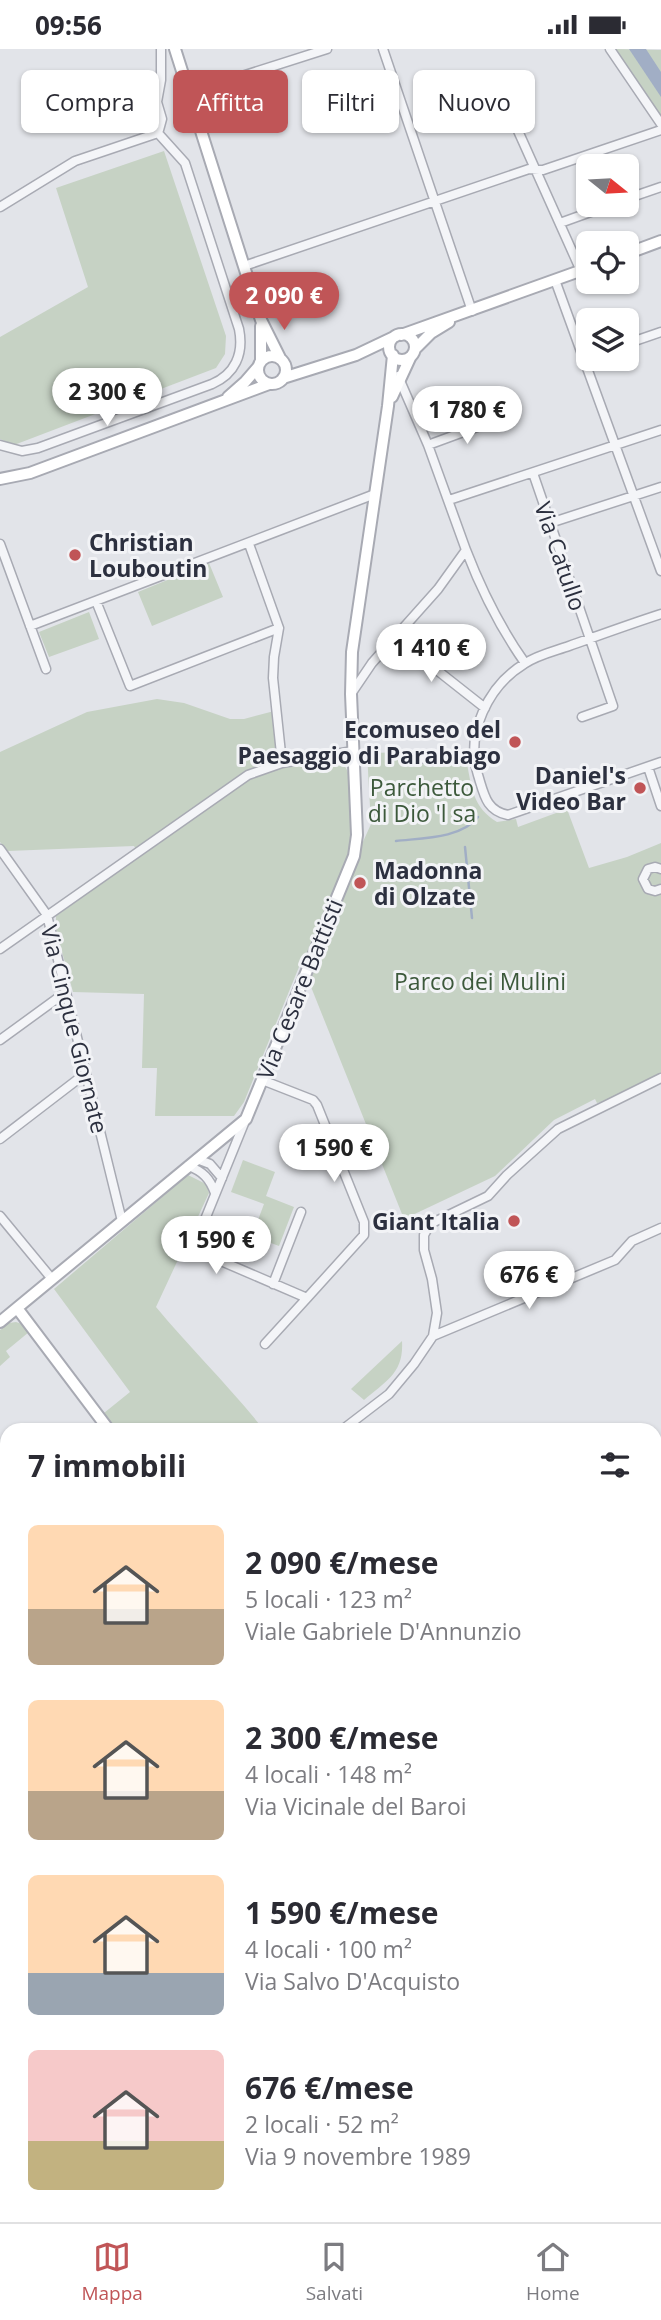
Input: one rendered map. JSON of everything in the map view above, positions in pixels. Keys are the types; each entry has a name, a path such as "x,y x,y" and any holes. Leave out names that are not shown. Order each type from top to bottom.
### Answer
{"street":[{"path":"159,90 162,49"},
{"path":"175,49 182,70"},
{"path":"261,70 327,49"},
{"path":"383,49 468,312"},
{"path":"610,49 661,124"},
{"path":"159,109 162,120 159,127"},
{"path":"244,266 529,169 542,170 661,130"},
{"path":"0,207 75,161 154,133"},
{"path":"0,445 22,451 38,448 212,384 227,376 237,362 241,346 239,329 186,163 158,133"},
{"path":"202,133 261,320 282,361 283,378"},
{"path":"519,133 576,254"},
{"path":"639,195 661,187"},
{"path":"560,223 577,217"},
{"path":"639,249 661,241"},
{"path":"0,478 30,474 279,382 283,378 356,355 398,335 576,272"},
{"path":"555,280 576,332"},
{"path":"356,355 392,354 401,360 412,353 431,333 468,312"},
{"path":"261,320 260,378 269,384"},
{"path":"639,340 661,332"},
{"path":"388,406 412,353 413,340 398,335"},
{"path":"388,406 392,354 390,343 398,335"},
{"path":"220,404 246,382 259,364 270,356 314,369"},
{"path":"390,368 400,378 428,445 475,573 525,663"},
{"path":"591,371 661,571"},
{"name":"Via Cesare Battisti","path":"0,1322 246,1119 355,851 357,835 351,694 352,652 388,406"},
{"path":"428,445 496,420"},
{"path":"449,500 661,430"},
{"name":"Via Catullo","path":"533,473 613,706 582,717"},
{"path":"550,523 661,487"},
{"path":"30,626 375,493"},
{"path":"0,544 46,669"},
{"path":"248,544 279,628 273,678 282,763"},
{"path":"351,694 372,663 438,589 466,550"},
{"path":"96,601 130,686 279,628"},
{"path":"661,614 525,663 500,683 485,708 477,727 474,763 488,805 499,814 515,814 661,762"},
{"path":"395,637 485,708"},
{"path":"0,949 248,775 282,763 353,751"},
{"path":"407,759 474,757"},
{"path":"648,767 661,806"},
{"name":"Via Cinque Giornate","path":"2,855 47,915 122,1221"},
{"path":"661,869 648,869 643,879 648,889 661,889"},
{"path":"0,1040 66,992"},
{"path":"0,1139 86,1073"},
{"path":"351,1423 389,1394 433,1336 437,1313 424,1250 424,1235 430,1224 488,1196 507,1175 564,1125 661,1078"},
{"path":"262,1080 313,1100 317,1105 364,1221 364,1235 265,1344"},
{"path":"246,1119 193,1249 307,1298"},
{"path":"193,1163 210,1164 222,1178"},
{"path":"193,1163 208,1178 215,1193"},
{"path":"273,1284 301,1212"},
{"path":"0,1216 52,1279"},
{"path":"433,1336 615,1260 632,1241 661,1228"},
{"path":"17,1308 104,1423"}],"green space":[{"path":"615,49 661,50 661,118"},
{"path":"164,151 226,336 225,354 216,368 14,445 0,439 0,337 88,287 56,188"},
{"path":"209,563 223,597 152,626 138,592"},
{"path":"89,612 99,639 49,657 39,632"},
{"name":"Parco dei Mulini","path":"157,699 184,703 230,719 244,719 278,710 286,766 335,760 345,767 352,788 353,838 335,904 371,824 367,753 415,752 414,762 462,761 467,764 478,804 497,822 516,819 518,827 567,809 589,868 661,843 661,1076 610,1100 597,1103 595,1099 554,1120 495,1176 404,1219 301,962 244,1102 234,1116 155,1116 157,1068 142,1068 144,994 73,992 56,930 56,916 140,856 134,846 8,851 0,842 0,752 87,712"},
{"path":"243,1160 275,1172 266,1196 294,1207 279,1246 252,1236 264,1204 231,1192"},
{"path":"188,1175 206,1184 209,1193 156,1307 258,1423 111,1423 104,1413 130,1392 54,1289"},
{"path":"16,1322 29,1332 6,1351 10,1357 0,1366 0,1330 9,1323"},
{"path":"402,1341 397,1369 364,1400 351,1389"}],"water":[{"path":"629,49 646,49 661,72 661,97"}],"waterway":[{"path":"396,841 451,833 461,830 478,817"},
{"path":"465,847 472,918"}],"place":[{"name":"Christian Louboutin","path":"75,555"},
{"name":"Ecomuseo del Paesaggio di Parabiago","path":"515,742"},
{"name":"Daniel's Video Bar","path":"640,788"},
{"name":"Madonna di Olzate","path":"360,883"},
{"name":"Giant Italia","path":"514,1221"}],"park label":[{"name":"Parchetto di Dio 'l sa","path":"422,800"}]}
